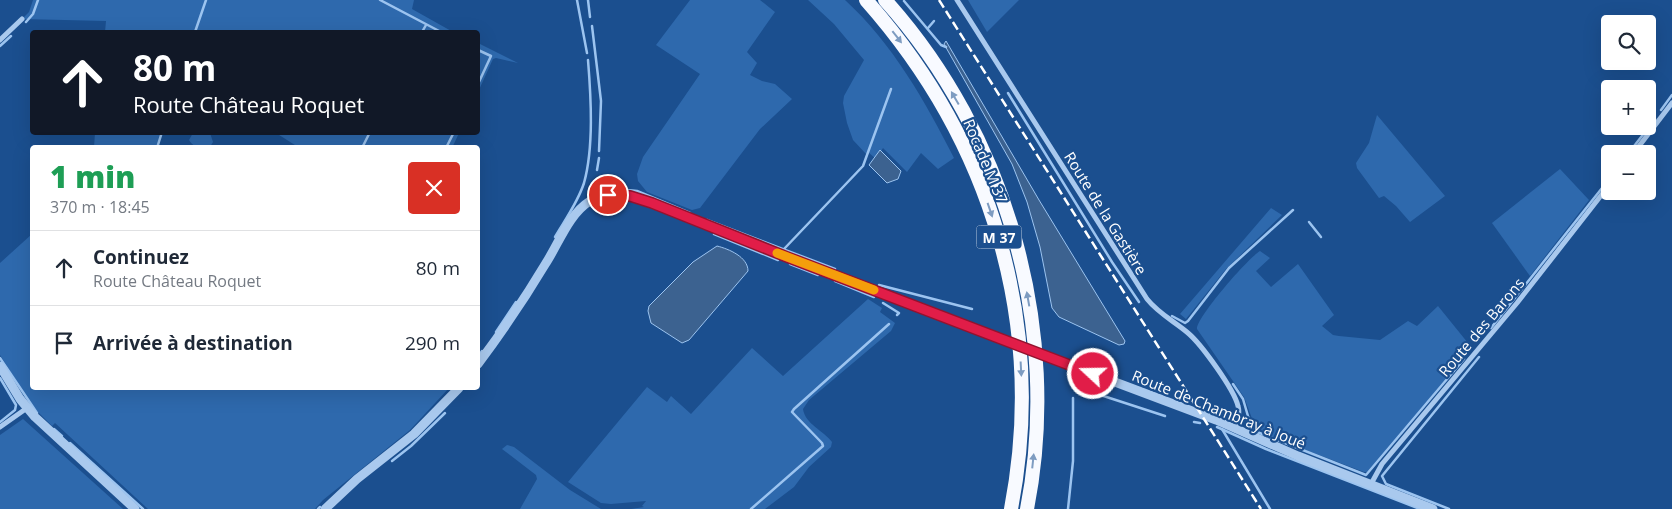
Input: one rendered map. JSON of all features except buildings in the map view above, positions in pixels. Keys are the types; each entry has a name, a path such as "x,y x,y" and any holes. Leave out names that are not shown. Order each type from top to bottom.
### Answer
{"highway":[{"name":"Rocade M 37","path":"866,0 904,46 944,107 976,172 1002,249 1015,310 1022,373 1020,445 1012,509"},
{"name":"Rocade M 37","path":"885,0 928,54 966,117 990,166 1014,236 1028,299 1036,373 1035,447 1027,509"}],"street":[{"name":"Route de la Gastière","path":"957,0 1146,299 1160,314 1193,337 1231,390 1239,407 1235,428"},
{"path":"0,40 22,19"},
{"path":"1640,145 1672,103"},
{"name":"Route de Chambray à Joué","path":"480,361 526,295 577,212 590,201 608,195 630,196 1235,428 1269,444 1433,509"},
{"name":"Route des Barons","path":"1370,484 1382,464 1517,303 1601,196"},
{"path":"0,366 27,408 44,426 135,509"},
{"path":"326,509 357,479 414,434 457,390"},
{"path":"0,427 27,408"}],"shaded area":[{"path":"33,0 414,0 412,9 449,30 105,30 106,21 22,19 29,12"},
{"path":"690,0 760,0 775,12 747,52 757,63 750,75 762,81 775,84 792,99 760,129 700,208 692,210 647,192 638,181 637,174 643,157 700,74 656,45"},
{"path":"808,0 845,0 862,17 907,74 954,158 938,169 921,153 907,172 883,148 876,159 868,152 867,155 853,140 843,103 844,96 864,60 834,24"},
{"path":"968,0 1019,0 987,32"},
{"path":"946,41 1039,200 1125,341 1124,344 1119,345 1059,317 1052,308 1040,247 1027,202 1012,164 944,44"},
{"path":"480,44 518,63 493,59 480,88"},
{"path":"1377,115 1445,196 1410,222 1384,196 1379,198 1357,168 1356,163 1369,143"},
{"path":"95,135 162,135 158,145 94,145"},
{"path":"192,135 211,135 213,142 211,145 193,145 189,140"},
{"path":"279,135 458,135 453,145 295,145"},
{"path":"880,150 901,171 898,179 887,183 869,165"},
{"path":"1560,169 1589,200 1530,276 1492,223"},
{"path":"1271,208 1282,215 1226,269 1186,319 1180,314"},
{"path":"30,236 30,390 447,390 410,430 323,500 315,509 148,509 55,423 52,426 33,407 0,355 0,263"},
{"path":"717,246 727,249 741,258 745,262 748,271 689,340 682,343 651,323 648,311 649,306 693,262"},
{"path":"1260,251 1270,258 1256,271 1271,287 1298,264 1334,315 1322,326 1333,335 1380,340 1408,321 1417,326 1438,306 1472,348 1367,472 1269,436 1254,424 1244,397 1197,329 1205,313 1224,288"},
{"path":"868,299 882,308 880,312 895,323 891,331 809,400 803,409 804,414 811,423 829,438 832,442 831,447 809,467 794,487 765,509 631,509 644,507 642,506 646,501 601,503 568,482 647,387 667,402 671,396 691,414 752,348 783,376"},
{"path":"23,419 123,509 0,509 0,435"},
{"path":"507,445 514,447 570,490 601,509 520,509 537,479 536,475 502,449"}],"waterway":[{"path":"26,22 33,14 38,0"},
{"path":"196,30 206,0"},
{"path":"380,0 437,30"},
{"path":"577,0 587,53"},
{"path":"588,0 590,17"},
{"path":"904,1 941,45 946,47"},
{"path":"928,28 934,21"},
{"path":"423,30 426,25"},
{"path":"592,26 601,101 599,151"},
{"path":"0,46 11,36"},
{"path":"480,51 491,56 480,80"},
{"path":"555,237 578,197 587,169 591,122 588,60"},
{"path":"784,249 863,166 891,89"},
{"path":"1008,93 1112,262 1139,302"},
{"path":"1661,110 1672,95"},
{"path":"158,145 161,135"},
{"path":"364,145 368,135"},
{"path":"448,145 452,135"},
{"path":"1635,145 1643,135"},
{"path":"597,170 599,158"},
{"path":"595,184 598,187 637,191 690,213"},
{"path":"1491,328 1601,189"},
{"path":"1172,316 1185,323 1188,321 1229,268 1293,210"},
{"path":"707,220 835,269"},
{"path":"1309,222 1321,237"},
{"path":"714,234 778,260"},
{"path":"790,264 818,275"},
{"path":"835,281 874,297"},
{"path":"879,285 972,309"},
{"path":"496,332 516,302"},
{"path":"883,303 899,313 897,315"},
{"path":"751,509 823,446 792,412 794,409 889,324"},
{"path":"1449,509 1386,484 1382,476 1479,357"},
{"path":"0,358 37,413"},
{"path":"1233,384 1243,399 1250,423 1257,432 1366,475 1464,359"},
{"path":"0,378 16,405 15,410 0,422"},
{"path":"1082,389 1165,416"},
{"path":"1068,509 1073,461 1073,398"},
{"path":"392,461 411,446 445,413"},
{"path":"1194,422 1200,423"},
{"path":"1217,427 1266,449 1420,509"},
{"path":"54,429 62,436"},
{"path":"1222,429 1270,509"},
{"path":"70,443 143,509"}],"railway":[{"path":"939,0 1261,509"}],"slow traffic":[{"path":"777,253 874,290"}],"route":[{"path":"608,195 630,196 652,203 787,257 1093,374"}]}
